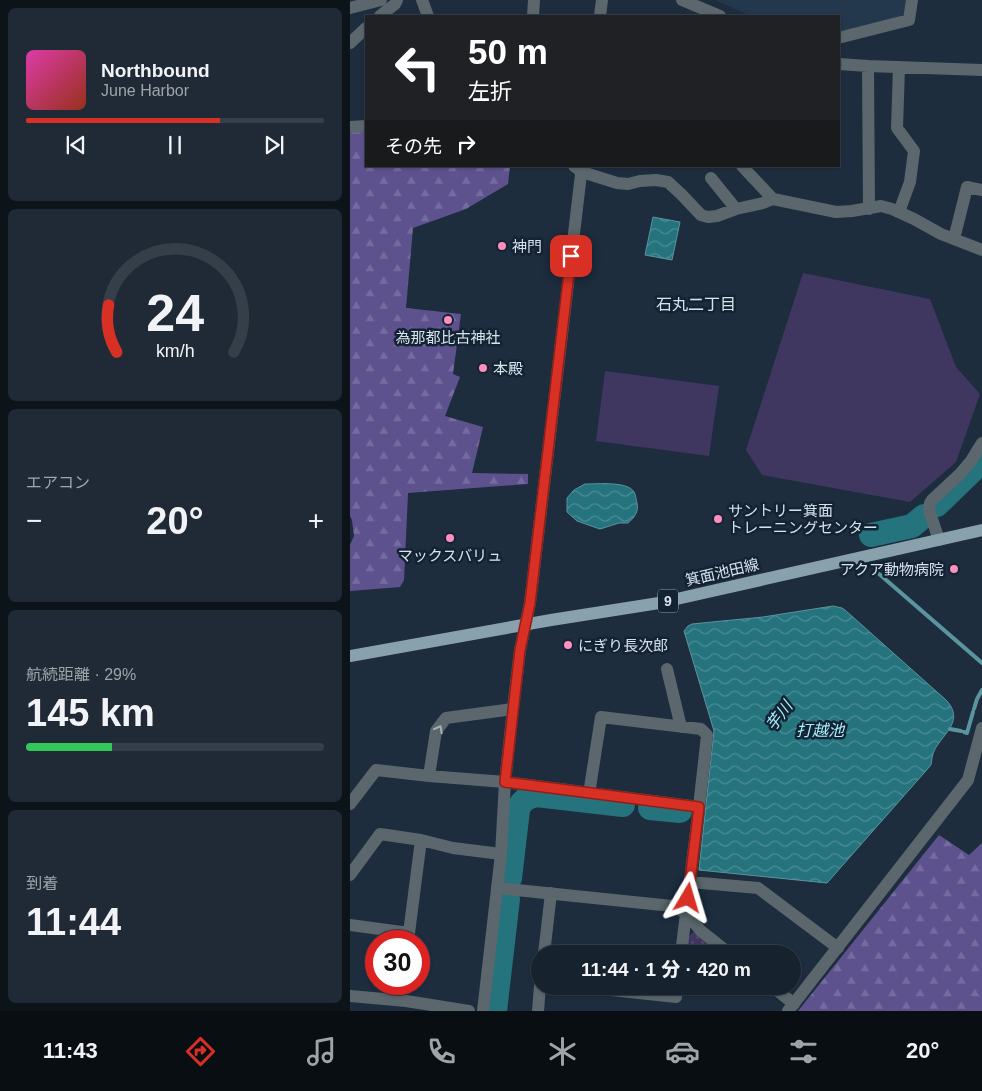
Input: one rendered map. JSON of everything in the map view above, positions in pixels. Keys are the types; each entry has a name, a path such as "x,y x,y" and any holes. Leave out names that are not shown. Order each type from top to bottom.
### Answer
{"main road":[{"name":"箕面池田線","path":"350,656 526,624 659,603 982,530"}],"street":[{"path":"350,8 381,0"},
{"path":"381,15 396,4 397,0"},
{"path":"422,0 428,15"},
{"path":"532,15 534,0"},
{"path":"600,15 602,0"},
{"path":"682,0 694,11 715,15"},
{"path":"840,37 909,20 912,0"},
{"path":"350,43 365,29"},
{"path":"840,64 982,70"},
{"path":"868,66 869,209"},
{"path":"899,67 897,128 920,150 899,212"},
{"path":"350,126 365,126"},
{"path":"743,167 773,199"},
{"path":"483,1011 501,854 505,782 513,708 520,650 530,603 579,168 618,183 628,184 656,180 668,182 701,215 708,217 773,199 836,212 852,212 881,206 899,212 933,230 982,250"},
{"path":"711,178 736,209"},
{"path":"954,239 967,187 982,190"},
{"path":"939,540 929,510 930,504 971,461 982,443"},
{"path":"667,669 681,727"},
{"path":"429,776 436,731 446,718 513,708"},
{"path":"589,794 600,717 701,729 706,735 682,945"},
{"path":"780,995 791,1007 968,780 982,728"},
{"path":"350,804 376,770 505,782 699,807"},
{"path":"350,875 380,834 421,840 453,848 501,854"},
{"path":"350,925 409,933 421,840"},
{"path":"690,882 758,888 838,948"},
{"path":"497,888 672,906 686,913 701,931 719,945"},
{"path":"545,945 550,893"},
{"path":"538,1011 539,995"},
{"path":"657,995 676,997 676,995"},
{"path":"350,996 405,1006 470,1011"}],"shaded area":[{"path":"715,0 906,0 904,17 840,34 840,15 749,15"},
{"path":"803,273 930,299 956,367 980,394 956,462 910,502 762,475 746,450"},
{"path":"605,371 719,386 709,456 596,441"},
{"path":"694,932 710,945 687,945 688,937"}],"green space":[{"path":"350,130 365,130 365,167 510,167 508,184 466,209 413,228 406,308 461,314 453,374 460,377 445,416 483,427 472,473 528,474 528,484 408,493 404,580 400,587 350,591 350,545 354,536 350,516"},
{"path":"939,835 969,855 982,843 982,1011 798,1011"}],"water":[{"path":"653,217 680,222 672,260 645,255"},
{"path":"585,484 612,484 631,488 635,493 637,506 637,512 634,517 628,523 619,523 600,529 577,521 567,512 567,498 574,490"},
{"name":"打越池","path":"833,606 845,610 946,700 954,714 951,726 934,751 931,765 827,883 699,870 714,731 684,631 692,624 763,617"}],"waterway":[{"name":"芋川","path":"937,505 974,469 982,457"},
{"name":"芋川","path":"871,535 912,526 924,516"},
{"path":"878,573 982,663"},
{"path":"974,709 982,690"},
{"path":"964,732 967,733 973,712"},
{"path":"950,729 961,731"},
{"name":"芋川","path":"510,878 518,810 527,798 536,795 623,805"},
{"name":"芋川","path":"650,808 680,811"},
{"name":"芋川","path":"495,1011 508,899"}],"place":[{"name":"神門","path":"502,246"},
{"name":"為那都比古神社","path":"448,320"},
{"name":"本殿","path":"483,368"},
{"name":"サントリー箕面 トレーニングセンター","path":"718,519"},
{"name":"マックスバリュ","path":"450,538"},
{"name":"アクア動物病院","path":"954,569"},
{"name":"にぎり長次郎","path":"568,645"}],"district":[{"name":"石丸二丁目","path":"696,304"}],"route":[{"path":"571,256 530,603 520,650 505,782 699,807 688,898"}]}
